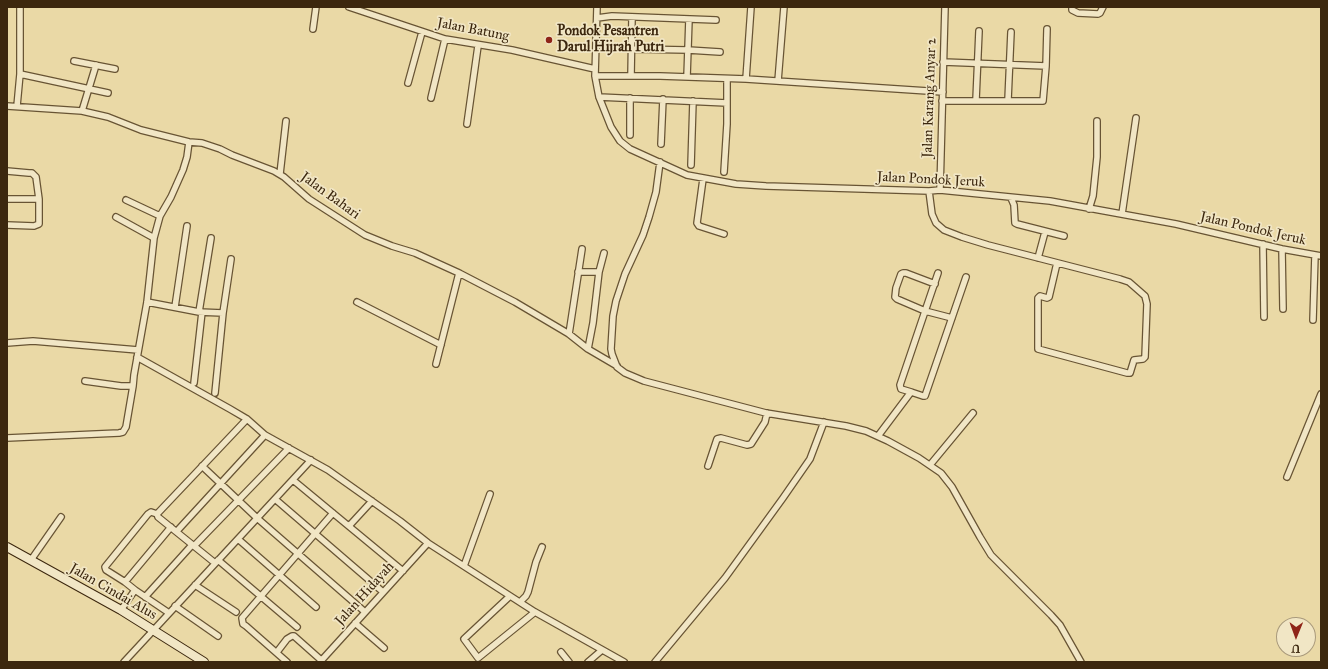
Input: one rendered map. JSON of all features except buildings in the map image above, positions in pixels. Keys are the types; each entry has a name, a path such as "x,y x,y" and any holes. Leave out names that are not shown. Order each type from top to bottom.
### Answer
{"street":[{"path":"17,106 20,74 20,7"},
{"path":"313,29 316,7"},
{"name":"Jalan Batung","path":"349,7 445,39 478,46 512,50 595,73 631,76 746,79 942,92"},
{"name":"Jalan Pondok Jeruk","path":"597,7 595,73 599,97 611,127 620,141 630,149 687,175 736,184 929,191 940,190 1050,202 1176,224 1318,256"},
{"path":"746,79 751,7"},
{"path":"778,81 784,7"},
{"name":"Jalan Karang Anyar 2","path":"940,190 945,7"},
{"path":"1072,7 1072,10 1076,13 1098,14 1103,7"},
{"path":"597,18 612,16 716,20"},
{"path":"631,76 632,17"},
{"path":"687,77 689,19"},
{"path":"942,101 1043,101 1047,29"},
{"path":"976,100 980,31"},
{"path":"408,83 422,32"},
{"path":"1008,100 1012,32"},
{"path":"431,98 445,39"},
{"path":"467,124 478,46"},
{"path":"632,48 720,52"},
{"path":"74,60 115,69"},
{"path":"944,62 1046,66"},
{"path":"82,111 96,65"},
{"path":"20,74 108,93"},
{"path":"724,172 727,124 727,79"},
{"path":"599,97 727,103"},
{"path":"630,98 630,135"},
{"path":"661,144 663,99"},
{"path":"691,165 693,101"},
{"name":"Jalan Bahari","path":"7,106 82,111 108,117 141,130 189,142 202,143 220,149 280,174 309,199 364,235 415,253 459,273 515,302 569,334 625,373 644,381 767,413 852,427 878,436 930,465 941,473 952,487 991,555 1051,614 1060,625 1082,662"},
{"path":"1122,214 1136,118"},
{"path":"280,174 286,121"},
{"path":"1089,209 1093,196 1098,121"},
{"path":"7,438 123,432 126,427 147,302 154,238 160,216 171,197 183,170 189,142"},
{"path":"617,367 611,349 613,316 616,301 625,274 643,235 649,217 656,192 660,162"},
{"path":"7,171 35,175 39,200 38,225 7,225"},
{"path":"703,179 697,222 699,226 724,234"},
{"path":"929,191 932,214 936,223 944,230 962,238 1057,263 1091,270 1129,282 1145,296 1147,304 1144,357 1143,359 1134,360 1130,373 1106,368 1038,349 1038,298 1040,296 1047,298 1049,297 1057,263"},
{"path":"1011,198 1014,205 1015,223 1021,226 1064,236"},
{"path":"7,199 39,200"},
{"path":"126,200 160,216"},
{"path":"116,217 154,238"},
{"path":"175,307 188,226"},
{"path":"1038,258 1044,232"},
{"path":"194,383 200,312 211,238"},
{"path":"1262,244 1264,317"},
{"path":"569,334 582,249"},
{"path":"1282,249 1283,309"},
{"path":"588,348 593,323 599,272 604,253"},
{"path":"1313,320 1318,256"},
{"path":"215,393 230,259"},
{"path":"578,272 599,272"},
{"path":"436,364 459,273"},
{"path":"935,284 906,273 901,274 896,288 895,297 925,311 952,318"},
{"path":"938,273 900,385 901,388 923,396 926,396 966,277"},
{"path":"147,302 200,312 223,313"},
{"path":"357,302 441,345"},
{"path":"7,343 33,341 138,350"},
{"path":"137,357 247,419 265,435 328,470 428,543 534,612 624,662"},
{"path":"85,381 121,386 133,386"},
{"path":"878,436 911,392"},
{"path":"1287,477 1321,394"},
{"path":"708,466 717,439 721,438 747,445 751,444 766,422 767,413"},
{"path":"930,465 973,413"},
{"path":"157,514 247,419"},
{"path":"655,662 725,578 784,498 810,459 824,422"},
{"path":"177,531 265,435"},
{"path":"145,597 193,545 290,448"},
{"path":"124,662 311,460"},
{"path":"202,466 257,518 365,612"},
{"path":"293,480 403,570"},
{"path":"464,566 490,494"},
{"path":"275,499 383,592"},
{"path":"349,526 372,501"},
{"path":"169,612 106,570 105,566 151,512 157,514 193,545 261,596 296,627"},
{"path":"287,662 246,626 242,620 243,616 333,513"},
{"path":"31,560 61,517"},
{"path":"124,582 171,527"},
{"path":"238,539 316,607"},
{"name":"Jalan Hidayah","path":"321,661 428,543"},
{"name":"Jalan Cindai Alus","path":"7,547 121,610 200,661"},
{"path":"520,602 528,592 536,562 542,547"},
{"path":"195,585 236,612"},
{"path":"121,610 135,590"},
{"path":"510,596 464,639 478,658 534,612"},
{"path":"175,606 218,636"},
{"path":"355,623 384,648"},
{"path":"277,652 287,639 294,636 321,661"},
{"path":"588,662 602,650"},
{"path":"561,652 569,662"}],"place":[{"name":"Pondok Pesantren Darul Hijrah Putri","path":"549,40"}]}
